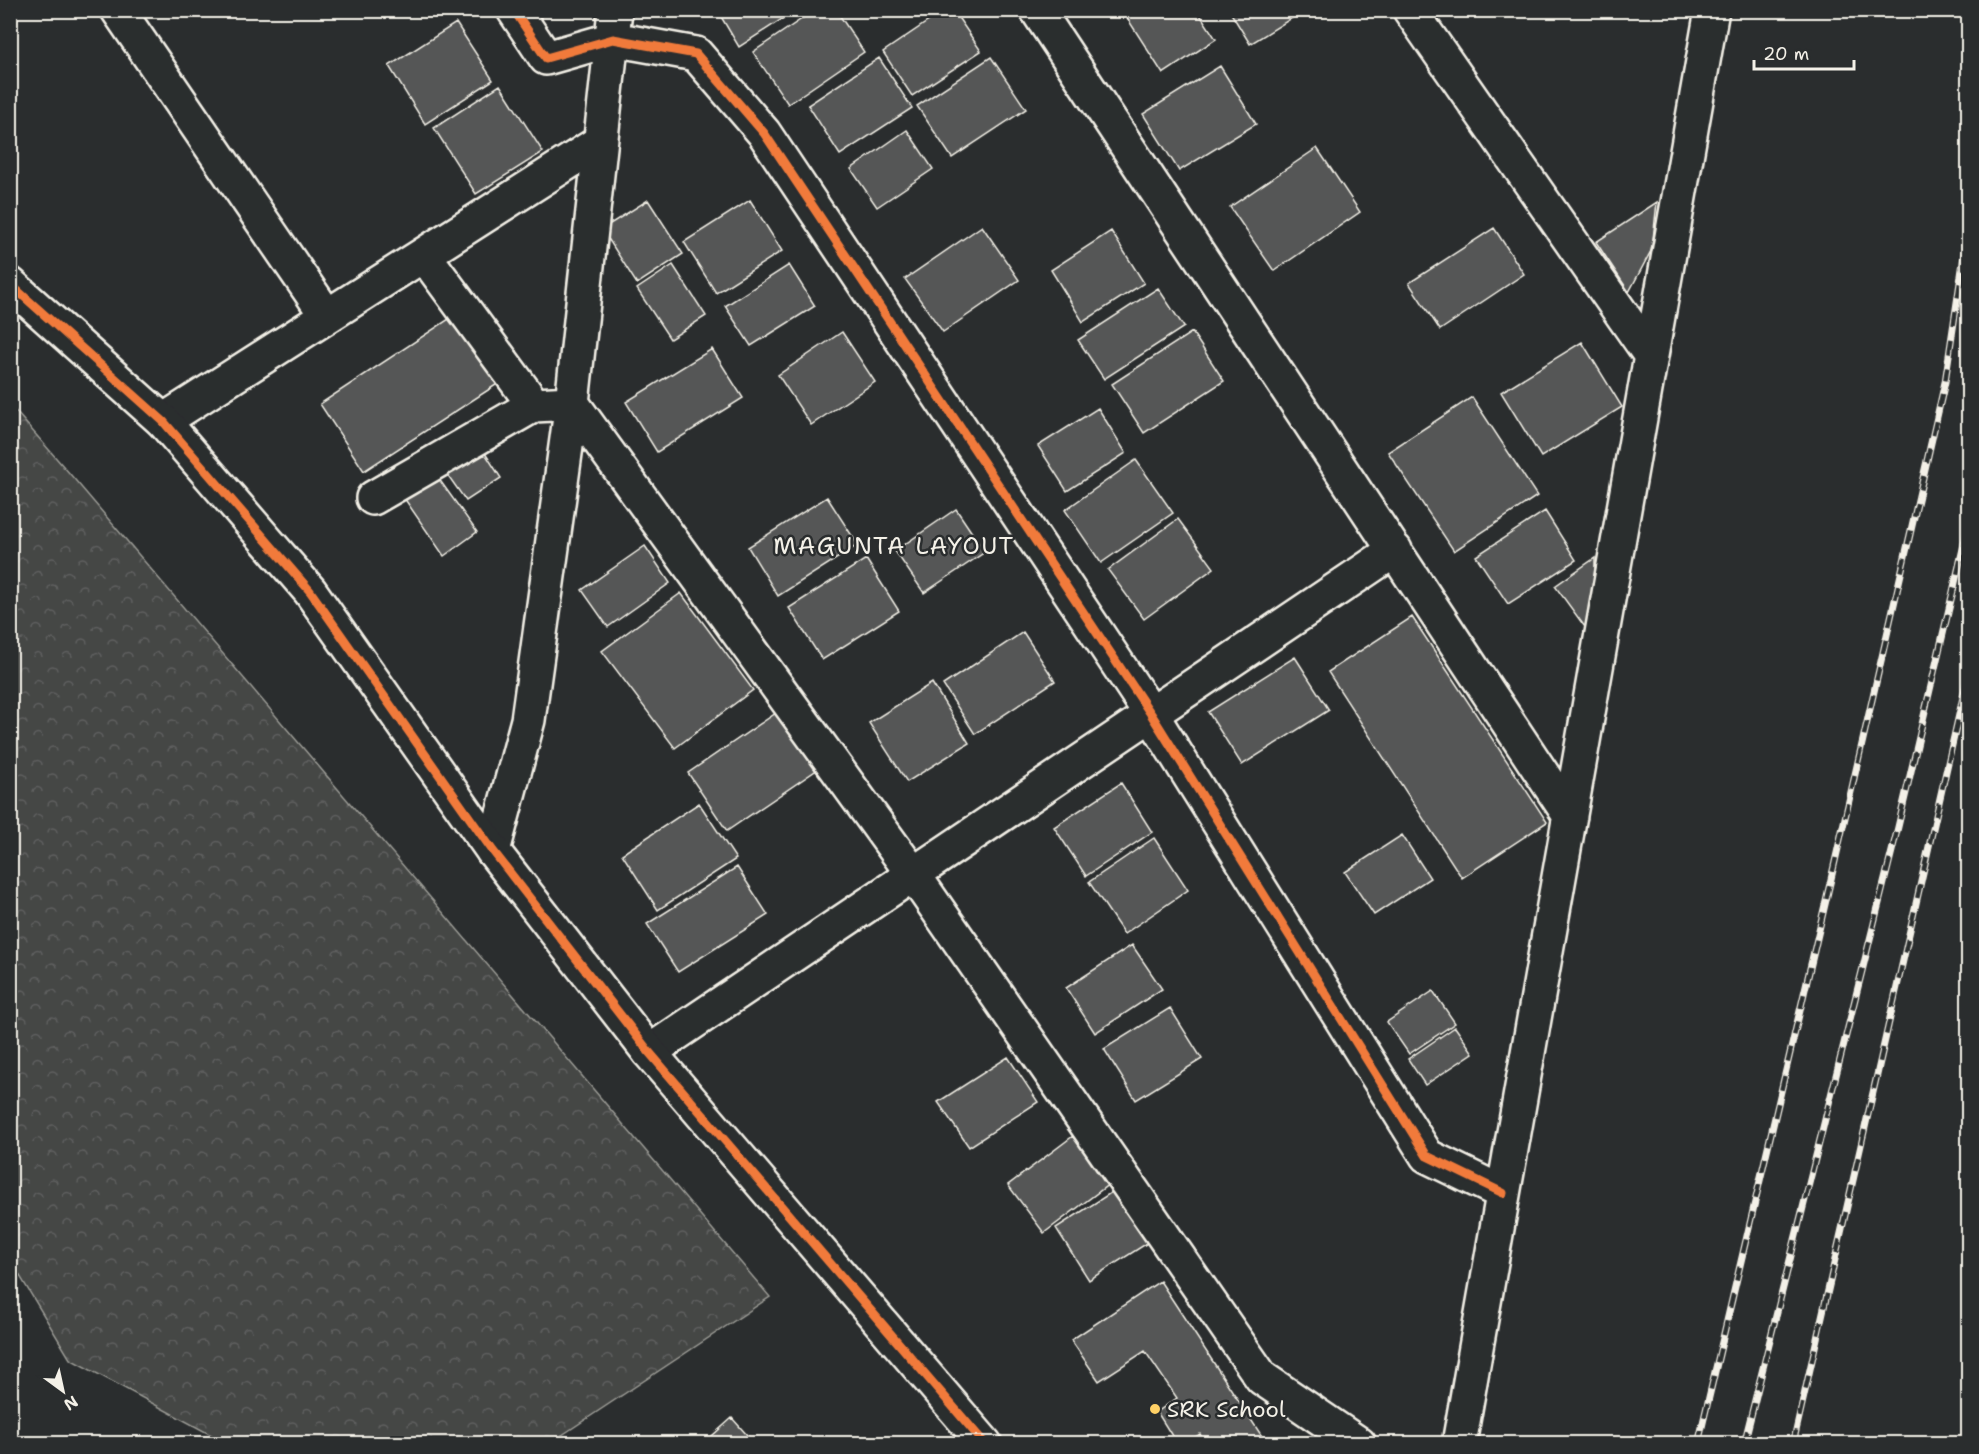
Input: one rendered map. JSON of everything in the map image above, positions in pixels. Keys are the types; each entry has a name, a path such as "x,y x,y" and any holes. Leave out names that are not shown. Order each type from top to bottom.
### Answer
{"street":[{"path":"118,10 327,316"},
{"path":"514,10 546,58 614,25 696,54 764,133 1151,714 1427,1156 1503,1193"},
{"path":"1037,10 1570,816"},
{"path":"1410,10 1651,357"},
{"path":"1459,1443 1712,10"},
{"path":"493,851 528,720 572,403 614,25"},
{"path":"162,421 600,142"},
{"path":"424,255 534,405"},
{"path":"10,284 162,421 310,591 493,851 649,1052 985,1443"},
{"path":"373,498 534,405 572,403"},
{"path":"572,403 913,874 1262,1378 1359,1443"},
{"path":"649,1052 1395,549"}],"green space":[{"path":"11,406 770,1297 550,1443 228,1444 70,1359 11,1261"}],"building":[{"path":"717,10 796,10 739,47"},
{"path":"815,10 836,10 864,52 788,104 753,52"},
{"path":"945,10 953,10 981,51 912,96 883,52"},
{"path":"1122,10 1197,10 1216,39 1163,74"},
{"path":"1229,10 1305,10 1250,44"},
{"path":"456,23 493,80 425,124 389,66"},
{"path":"991,57 1026,109 952,158 917,106"},
{"path":"879,58 912,108 840,155 808,105"},
{"path":"1220,66 1256,124 1179,171 1143,114"},
{"path":"500,85 543,152 476,194 434,128"},
{"path":"907,130 933,169 877,207 851,169"},
{"path":"1317,148 1360,212 1274,271 1230,207"},
{"path":"648,200 683,254 637,284 602,229"},
{"path":"750,200 782,251 716,293 684,242"},
{"path":"1657,202 1652,249 1629,292 1596,242"},
{"path":"982,226 1019,280 943,332 905,279"},
{"path":"1494,228 1524,274 1440,330 1409,283"},
{"path":"1111,231 1144,283 1083,322 1051,270"},
{"path":"673,265 706,316 670,339 637,289"},
{"path":"789,265 815,306 751,346 725,306"},
{"path":"1158,288 1184,327 1104,379 1078,340"},
{"path":"455,315 499,383 364,471 320,404"},
{"path":"842,332 875,382 811,425 778,375"},
{"path":"1192,332 1224,381 1144,433 1112,384"},
{"path":"1582,342 1622,407 1541,457 1501,392"},
{"path":"712,349 743,398 657,452 626,402"},
{"path":"1472,397 1537,496 1454,551 1388,452"},
{"path":"1098,408 1126,453 1067,491 1038,446"},
{"path":"483,450 501,478 466,501 447,474"},
{"path":"1136,460 1173,513 1101,563 1065,510"},
{"path":"436,475 477,532 444,556 404,498"},
{"path":"827,497 858,545 778,596 748,547"},
{"path":"956,509 985,552 924,593 895,551"},
{"path":"1545,511 1576,560 1508,604 1476,556"},
{"path":"1178,519 1214,568 1144,619 1108,570"},
{"path":"645,546 670,583 608,627 582,590"},
{"path":"1595,558 1595,572 1590,634 1555,586"},
{"path":"866,559 899,611 822,660 789,608"},
{"path":"681,593 753,690 675,748 602,651"},
{"path":"1412,617 1547,822 1462,878 1328,672"},
{"path":"1023,632 1055,681 975,734 943,685"},
{"path":"1295,657 1329,710 1242,765 1208,712"},
{"path":"932,683 969,743 907,782 869,723"},
{"path":"779,711 818,769 727,831 688,773"},
{"path":"1121,783 1152,832 1086,876 1054,827"},
{"path":"699,803 736,859 658,910 622,854"},
{"path":"1402,835 1430,878 1374,915 1345,872"},
{"path":"1154,838 1188,890 1124,934 1089,882"},
{"path":"737,867 768,915 678,972 647,924"},
{"path":"1132,945 1162,989 1095,1033 1066,988"},
{"path":"1433,991 1455,1023 1409,1054 1387,1022"},
{"path":"1170,1008 1202,1059 1136,1100 1104,1049"},
{"path":"1455,1027 1473,1053 1425,1085 1408,1059"},
{"path":"1008,1057 1038,1102 969,1147 938,1102"},
{"path":"1073,1136 1109,1184 1044,1233 1008,1185"},
{"path":"1115,1190 1149,1242 1089,1280 1056,1228"},
{"path":"1160,1281 1267,1444 1206,1444 1200,1434 1185,1444 1177,1444 1157,1412 1177,1398 1145,1351 1099,1381 1071,1340"},
{"path":"732,1418 755,1444 703,1444"}],"railway":[{"path":"1698,1444 1945,382 1968,229"},
{"path":"1744,1444 1898,827 1968,527"},
{"path":"1793,1444 1968,675"}],"cycle path":[{"path":"514,10 546,58 613,39 696,54 764,133 1151,714 1427,1156 1503,1193"},
{"path":"10,284 163,421 310,591 493,851 649,1052 985,1444"}],"place":[{"name":"SRK School","path":"1155,1409"}],"district":[{"name":"MAGUNTA LAYOUT","path":"894,546"}]}
